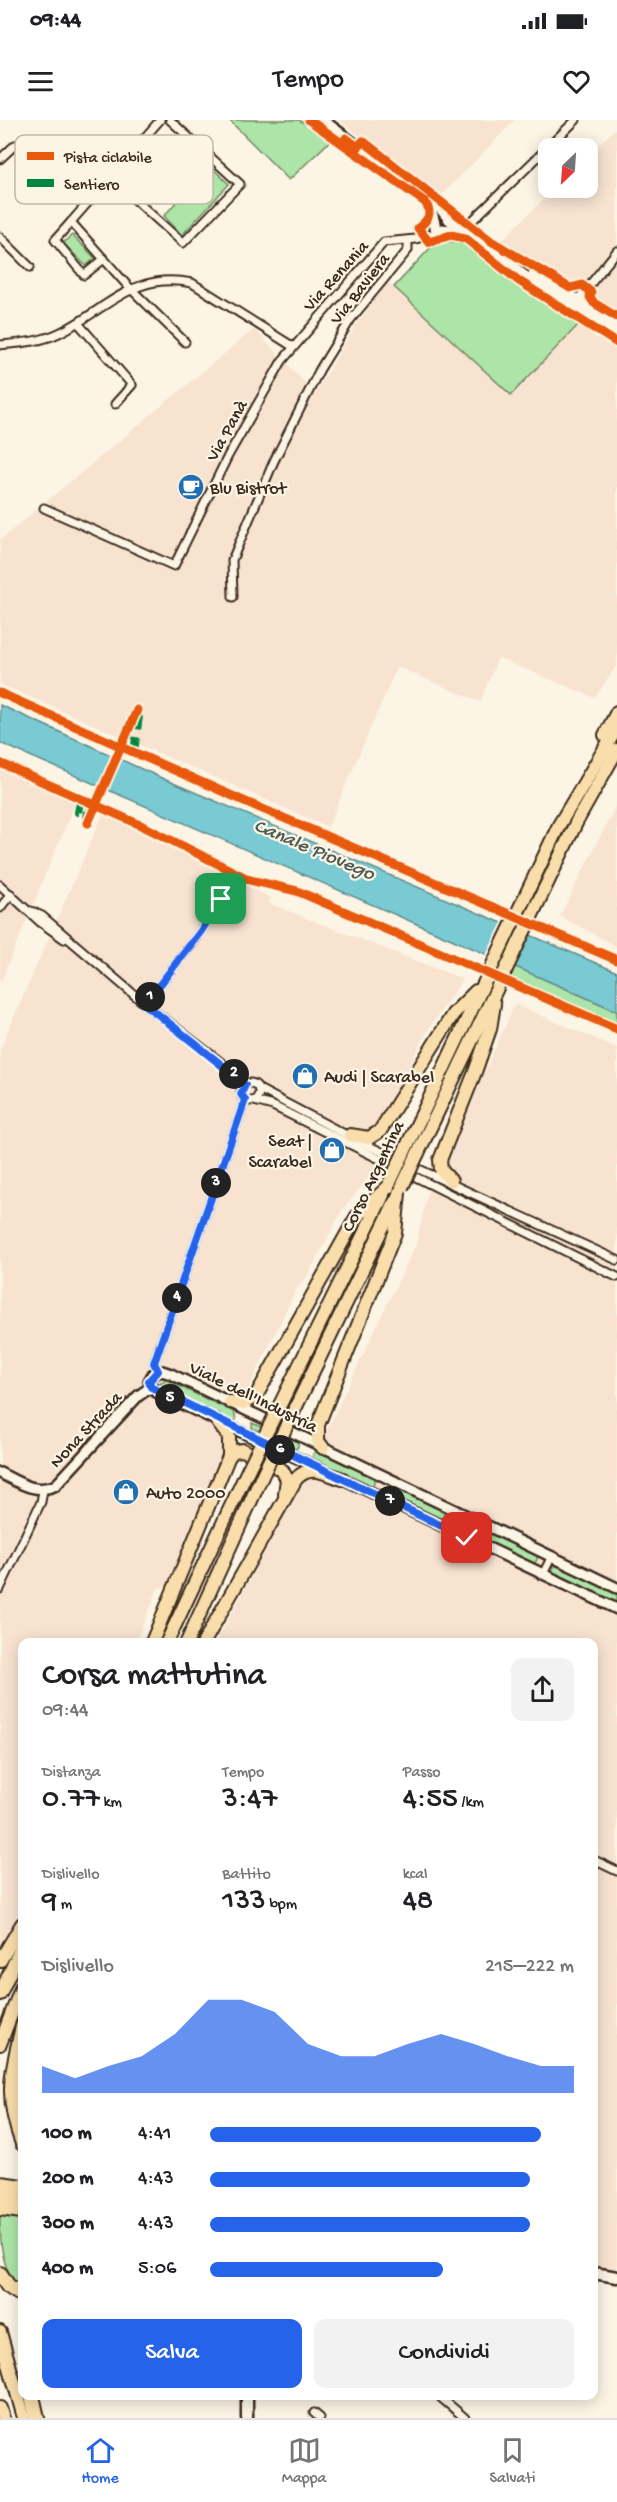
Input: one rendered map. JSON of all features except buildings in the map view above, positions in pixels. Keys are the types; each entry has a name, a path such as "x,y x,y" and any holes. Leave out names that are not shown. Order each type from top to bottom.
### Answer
{"highway":[{"path":"574,795 617,712"},
{"name":"Corso Argentina","path":"189,1638 412,1150 482,983 574,795 617,728"},
{"name":"Corso Argentina","path":"412,1150 497,986 601,776 617,750"},
{"path":"601,776 617,758"},
{"path":"350,1135 369,1138 380,1131 453,1014 482,983"},
{"path":"450,1181 441,1170 440,1160 490,1029 497,986"},
{"path":"230,1402 244,1403 256,1396 357,1216 395,1187"},
{"path":"323,1448 318,1441 318,1425 395,1233 395,1187"},
{"name":"Corso Argentina","path":"169,1638 275,1415 395,1187"},
{"path":"154,1638 229,1456 229,1437 216,1420"},
{"path":"229,1456 243,1450 282,1470 287,1479 285,1495"},
{"path":"206,1638 285,1495 303,1472 319,1471 343,1479"},
{"path":"0,1961 18,1931"},
{"path":"0,1994 18,1955"},
{"path":"0,2044 18,1997"},
{"path":"18,2045 9,2089 18,2133"},
{"path":"0,2184 18,2186"},
{"path":"0,2198 18,2200"},
{"path":"0,2208 18,2210"},
{"path":"0,2274 8,2286 18,2292"},
{"path":"0,2332 18,2396"},
{"path":"19,2400 24,2418"},
{"path":"33,2400 37,2418"},
{"path":"0,2408 3,2418"}],"main road":[{"path":"322,120 428,199 441,223 467,232 523,275 617,333"},
{"path":"498,255 617,323"},
{"path":"598,2274 617,2277"},
{"path":"246,2400 247,2418"}],"street":[{"path":"147,135 160,120"},
{"path":"170,120 186,135"},
{"path":"467,232 469,224 576,120"},
{"path":"0,159 15,145"},
{"path":"140,204 183,243 240,184 213,159"},
{"path":"87,204 55,240 84,275 104,259"},
{"path":"71,222 130,288 185,342"},
{"name":"Via Baviera","path":"234,597 232,560 273,461 320,369 351,319 408,250 408,240 425,234 441,223"},
{"path":"0,237 30,267"},
{"name":"Via Renania","path":"292,346 384,242 393,239 408,240"},
{"path":"585,314 578,300 617,251"},
{"path":"0,345 44,339 78,323 130,288 158,281 175,280 192,283 292,346"},
{"path":"78,323 132,385 115,404"},
{"name":"Via Panà","path":"44,508 174,566 228,456 292,346"},
{"path":"145,1004 201,931 236,873"},
{"path":"0,885 53,933 69,942 222,1063 245,1085"},
{"path":"0,908 11,894"},
{"path":"245,1085 254,1084 259,1089 350,1135 617,1260"},
{"path":"245,1085 241,1094 245,1100 273,1106 617,1277"},
{"path":"254,1101 259,1096 259,1089"},
{"path":"151,1387 149,1381 158,1371 154,1363 245,1100"},
{"path":"605,1270 617,1270"},
{"name":"Viale dell'Industria","path":"158,1371 230,1402 617,1588"},
{"name":"Viale dell'Industria","path":"151,1387 216,1420 617,1609"},
{"name":"Nona Strada","path":"0,1589 41,1502 43,1490 56,1485 138,1396 151,1387"},
{"path":"0,1473 43,1490"},
{"path":"543,1574 552,1556"},
{"path":"598,1862 617,1871"},
{"path":"444,2400 465,2418"}],"shaded area":[{"path":"339,120 515,120 440,197"},
{"path":"617,127 617,665 595,698 498,658 480,702 397,667 328,827 0,684 0,540 254,329 315,393 357,323 388,282 511,395 592,311 576,297 496,246 545,198 598,198 598,145"},
{"path":"0,768 76,801 0,984"},
{"path":"617,803 617,947 560,916"},
{"path":"103,814 271,898 268,903 463,979 428,1030 384,1114 367,1155 382,1162 343,1209 307,1277 296,1290 247,1392 169,1587 158,1588 138,1638 18,1638 18,1920 0,1952 0,1049"},
{"path":"515,1004 617,1048 617,2274 598,2270 598,1638 218,1638 302,1482 416,1244 429,1187 445,1160"},
{"path":"18,2060 18,2112 13,2079"}],"green space":[{"path":"229,120 299,120 330,141 289,180"},
{"path":"213,169 229,184 213,201"},
{"path":"175,204 211,204 182,235 164,216"},
{"path":"72,235 95,258 86,266 63,243"},
{"path":"460,241 582,321 511,395 394,287 431,247 438,243"},
{"path":"515,966 617,1011 617,1023 510,977"},
{"path":"166,1380 234,1412 236,1420 230,1422 161,1389 159,1383"},
{"path":"252,1423 298,1442 298,1447 295,1449 252,1428"},
{"path":"317,1451 374,1478 374,1484 370,1487 313,1460 313,1454"},
{"path":"395,1488 537,1555 537,1560 533,1564 390,1497 390,1491"},
{"path":"557,1565 617,1593 617,1604 553,1574 553,1568"},
{"path":"0,2213 18,2215 18,2284 5,2264 1,2244"}],"water":[{"name":"Canale Piovego","path":"0,705 166,780 617,972 617,1011 0,743"}],"pier":[{"path":"503,920 531,931 514,969 485,957"}],"marked path":[{"path":"134,752 139,716"},
{"path":"81,798 78,812 87,811 86,818"}],"cycle path":[{"path":"309,120 425,202 429,213 418,228 429,242 451,235 465,238 519,281 617,343"},
{"path":"346,138 358,147 363,141 491,241 570,288 582,285 591,292 590,297 594,303 617,317"},
{"path":"0,693 244,801 617,960"},
{"path":"88,823 137,710"},
{"path":"0,763 143,826 250,880 297,891 617,1029"}],"place":[{"name":"Blu Bistrot","path":"191,487"},
{"name":"Audi | Scarabel","path":"305,1076"},
{"name":"Seat | Scarabel","path":"332,1150"},
{"name":"Auto 2000","path":"126,1492"}],"route":[{"path":"221,899 201,931 145,1004 222,1063 245,1085 241,1090 245,1100 154,1363 158,1371 149,1381 151,1387 156,1392 467,1538"}]}
